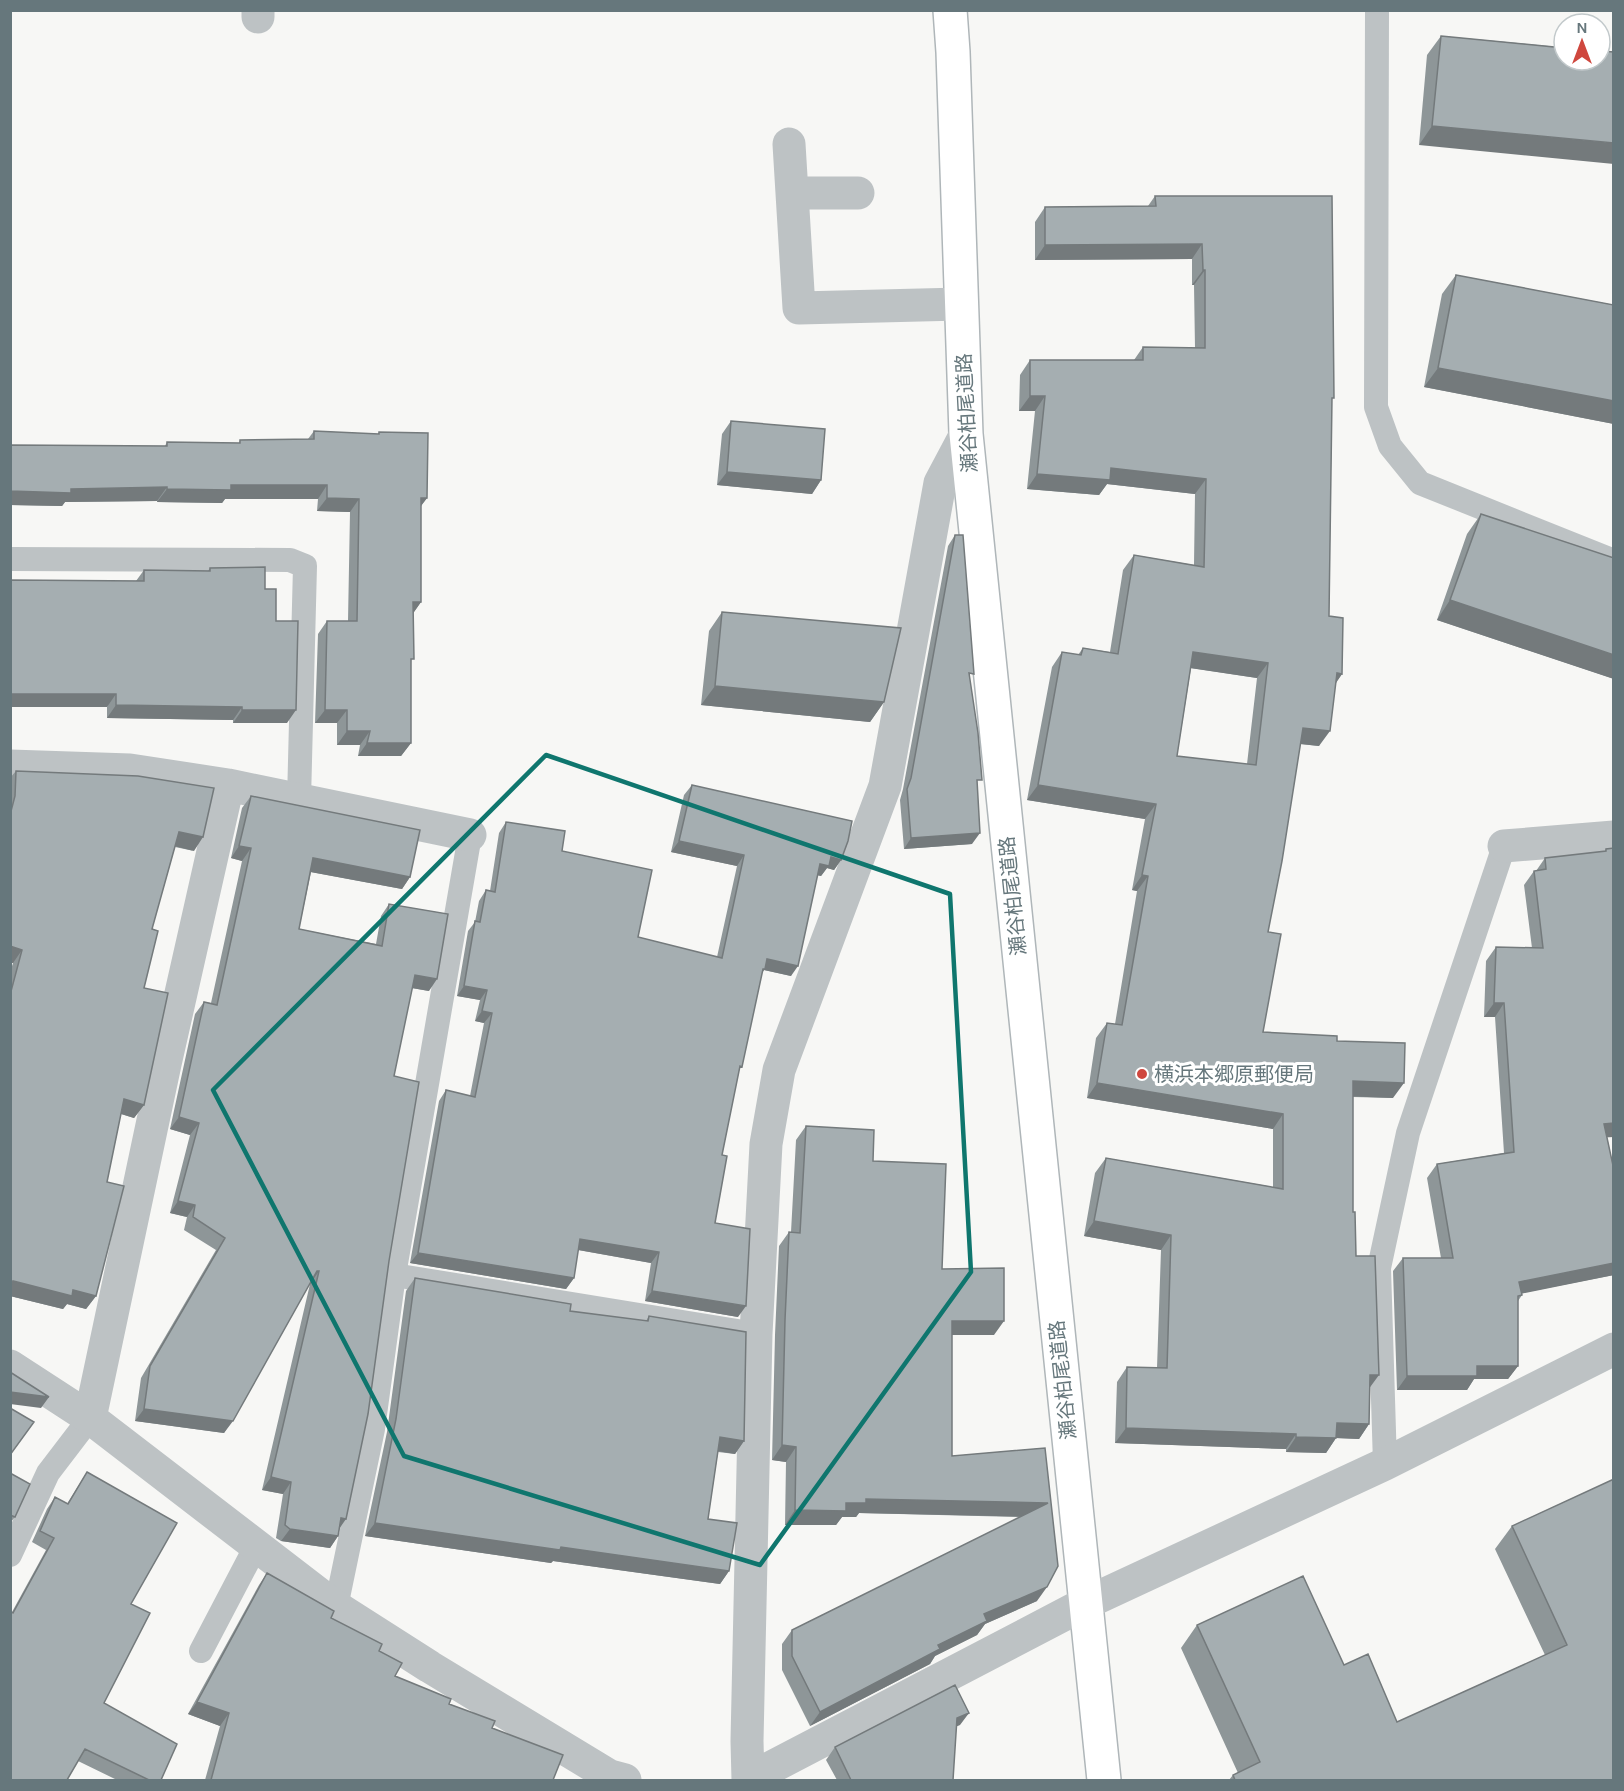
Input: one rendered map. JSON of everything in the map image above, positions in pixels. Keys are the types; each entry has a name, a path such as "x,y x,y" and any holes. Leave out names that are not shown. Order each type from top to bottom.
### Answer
{"main road":[{"name":"瀬谷柏尾道路","path":"950,10 954,64 966,434 1104,1780"}],"street":[{"path":"789,144 799,308 961,304"},
{"path":"792,192 858,192"},
{"path":"748,1780 756,1334 766,1144 779,1070 885,786 940,483 966,434"},
{"path":"10,766 130,770 228,785 470,835"},
{"path":"90,1418 165,1064 228,785"},
{"path":"1504,846 1614,837"},
{"path":"759,1780 772,1767 1086,1603 1385,1464 1614,1349"},
{"path":"10,1366 90,1418 336,1607 610,1776 625,1780"}],"lane":[{"path":"1377,10 1376,407 1390,446 1420,483 1614,561"},
{"path":"10,559 290,560 304,566 299,800"},
{"path":"336,1607 373,1429 394,1275 470,835"},
{"path":"1385,1464 1379,1268 1408,1133 1504,846"},
{"path":"394,1275 756,1334"},
{"path":"10,1555 48,1473 90,1418"},
{"path":"201,1651 256,1546"}],"highlighted area":[{"path":"546,755 950,894 971,1272 760,1565 404,1456 213,1090"}],"building":[{"path":"1441,36 1552,47 1552,72 1612,72 1612,52 1614,52 1614,143 1432,126"},
{"path":"1155,196 1332,196 1334,398 1332,398 1329,616 1343,618 1342,674 1337,673 1330,731 1303,728 1268,932 1281,934 1263,1032 1337,1036 1337,1041 1405,1043 1404,1083 1353,1081 1353,1212 1355,1212 1356,1256 1375,1256 1379,1375 1370,1375 1369,1424 1337,1423 1336,1438 1296,1437 1296,1434 1126,1428 1127,1367 1167,1368 1171,1235 1094,1221 1106,1158 1283,1189 1283,1114 1097,1083 1107,1023 1122,1025 1148,876 1142,875 1156,804 1038,785 1062,652 1081,655 1083,648 1118,654 1134,555 1204,567 1206,479 1111,468 1110,480 1037,474 1045,396 1030,396 1030,360 1143,360 1143,347 1205,348 1205,270 1203,270 1202,244 1045,245 1045,207 1156,206","holes":["1193,652 1268,663 1256,765 1177,756"]},
{"path":"1456,275 1614,305 1614,401 1438,368"},
{"path":"731,421 825,429 821,480 727,472"},
{"path":"314,431 379,434 379,432 428,433 427,498 421,498 421,602 413,602 414,659 411,659 411,743 367,743 370,731 347,731 347,710 325,710 327,621 357,621 359,499 327,498 327,485 231,485 231,490 167,489 167,487 71,489 71,493 10,491 10,445 167,446 167,442 240,443 240,440 314,439"},
{"path":"1481,514 1614,558 1614,655 1450,600"},
{"path":"955,535 963,535 974,674 969,673 982,780 977,780 980,833 911,838 907,789 911,778"},
{"path":"265,567 265,589 276,589 276,621 298,621 296,710 116,705 116,694 10,694 10,580 144,581 144,570 210,571 210,568"},
{"path":"722,612 901,628 884,702 715,686"},
{"path":"16,771 138,776 214,788 203,837 179,832 152,929 158,931 144,988 168,993 144,1105 124,1099 107,1182 124,1186 96,1296 73,1290 72,1296 13,1281 10,1284 10,995 22,950 10,946 10,815 15,796"},
{"path":"692,785 852,821 841,860 831,857 829,866 820,864 798,966 767,959 742,1067 740,1066 722,1155 727,1156 715,1223 750,1229 746,1306 652,1291 659,1252 580,1239 574,1278 418,1253 446,1090 475,1097 492,1013 482,1011 487,990 464,986 475,921 480,922 486,890 495,892 506,822 565,831 562,851 652,870 638,937 722,958 744,855 679,841"},
{"path":"251,796 420,830 410,877 313,858 299,929 382,946 389,904 448,914 437,979 415,975 394,1076 419,1082 389,1261 368,1414 346,1519 341,1518 338,1536 290,1529 285,1525 291,1482 271,1477 319,1271 233,1421 144,1409 150,1366 225,1238 193,1217 195,1205 178,1201 199,1123 179,1117 204,1002 217,1005 251,848 239,846"},
{"path":"1614,848 1614,1123 1604,1124 1614,1170 1614,1263 1519,1282 1522,1295 1518,1296 1518,1366 1477,1366 1477,1376 1407,1376 1403,1258 1453,1258 1437,1164 1514,1152 1504,1003 1494,1003 1496,947 1543,948 1534,871 1546,869 1545,858 1606,851 1606,849"},
{"path":"806,1126 874,1130 873,1161 946,1164 942,1269 1004,1268 1004,1321 952,1321 952,1456 1045,1448 1058,1566 1047,1587 984,1614 987,1621 938,1645 940,1649 820,1712 792,1656 792,1630 1048,1503 866,1499 866,1503 846,1503 846,1511 795,1510 796,1447 782,1445 785,1320 789,1232 800,1233"},
{"path":"415,1278 571,1304 570,1311 648,1321 649,1316 746,1332 744,1441 720,1437 708,1519 737,1523 729,1571 561,1547 560,1550 375,1523 396,1419"},
{"path":"10,1372 49,1397 10,1392"},
{"path":"10,1408 34,1422 10,1455"},
{"path":"87,1472 177,1523 131,1604 150,1613 104,1703 177,1744 161,1780 149,1780 85,1749 67,1780 10,1780 10,1611 13,1613 54,1538 40,1531 55,1497 68,1504"},
{"path":"10,1473 30,1484 15,1517 10,1515"},
{"path":"1614,1479 1614,1780 1235,1780 1233,1775 1260,1762 1197,1625 1303,1576 1344,1665 1368,1654 1397,1722 1567,1645 1512,1526"},
{"path":"267,1573 334,1611 331,1618 382,1644 379,1651 402,1663 395,1676 451,1699 449,1704 495,1721 492,1728 563,1755 553,1780 211,1780 229,1713 197,1702"},
{"path":"955,1685 969,1713 957,1718 953,1780 851,1780 835,1747"}],"place":[{"name":"横浜本郷原郵便局","path":"1142,1074"}]}
